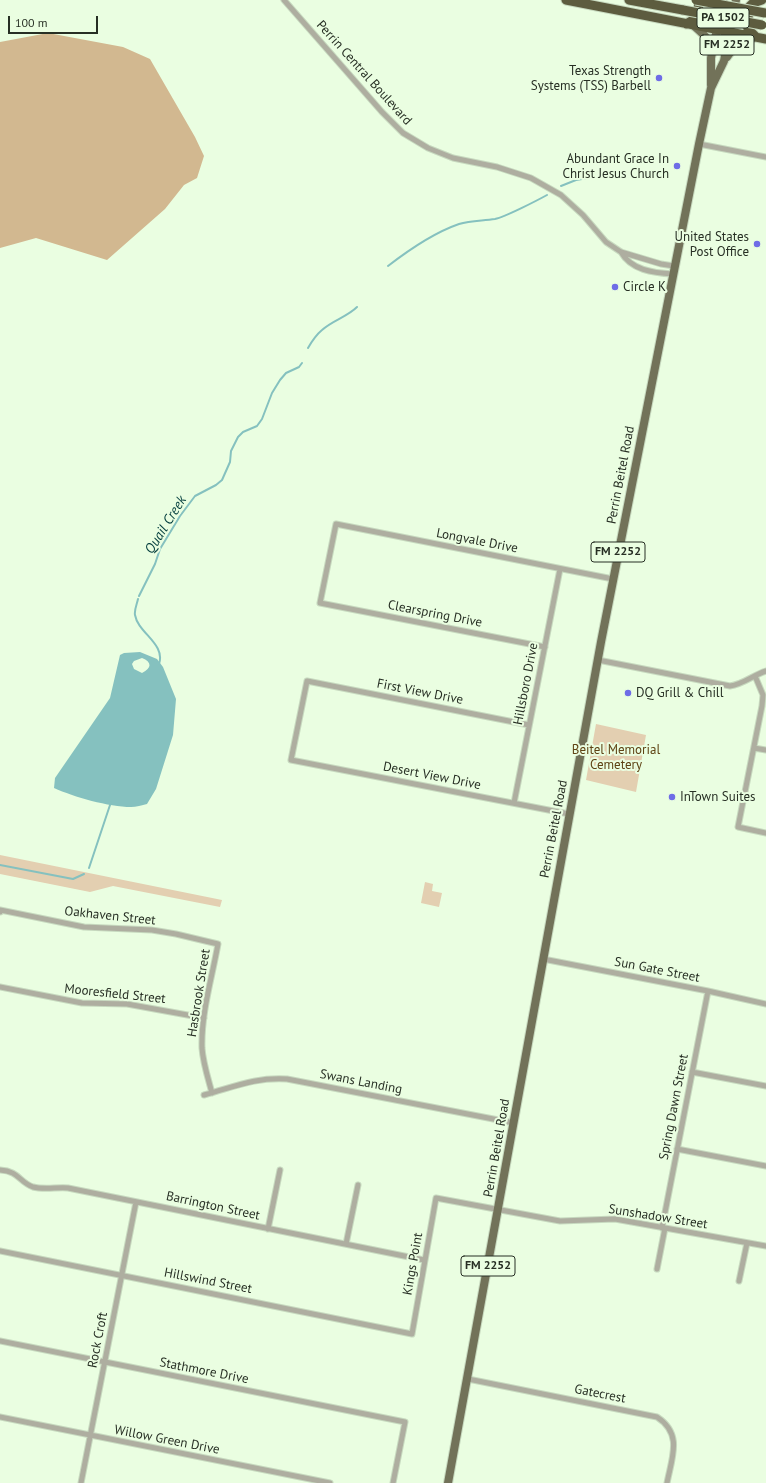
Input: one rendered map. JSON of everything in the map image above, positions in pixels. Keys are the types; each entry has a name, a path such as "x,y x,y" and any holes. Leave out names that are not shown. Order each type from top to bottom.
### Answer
{"highway":[{"path":"566,0 766,39"},
{"name":"PA 1502","path":"629,0 764,25"},
{"name":"PA 1502","path":"696,0 765,13"},
{"path":"690,25 696,18 700,0"},
{"path":"756,37 748,30 747,24 750,6 753,3 762,0"}],"main road":[{"name":"Perrin Beitel Road","path":"448,1483 613,579 711,88 711,58 723,0"},
{"name":"Perrin Beitel Road","path":"711,88 724,61 736,0"},
{"path":"690,25 705,35 710,40 713,48"},
{"path":"724,61 732,48 739,43 756,37"}],"street":[{"name":"Perrin Central Boulevard","path":"284,0 364,92 403,133 428,148 453,158 531,178 561,195 606,242 621,252 674,270"},
{"path":"699,144 766,157"},
{"name":"Perrin Central Boulevard","path":"621,252 630,264 637,267 659,274 674,270"},
{"name":"Longvale Drive","path":"320,603 336,524 613,579"},
{"name":"Hillsboro Drive","path":"514,803 560,569"},
{"name":"Clearspring Drive","path":"320,603 545,647"},
{"path":"598,660 722,685 737,685 766,671"},
{"path":"755,676 763,695 762,706 738,827 766,833"},
{"name":"First View Drive","path":"291,760 307,681 529,725"},
{"path":"754,748 766,750"},
{"name":"Desert View Drive","path":"291,760 569,814"},
{"name":"Oakhaven Street","path":"0,911 84,927 152,930 218,944"},
{"name":"Hasbrook Street","path":"212,1093 206,1074 202,1048 204,1018 218,944"},
{"name":"Sun Gate Street","path":"543,959 708,991 766,1004"},
{"name":"Mooresfield Street","path":"0,987 82,1003 133,1005 204,1018"},
{"name":"Spring Dawn Street","path":"657,1269 677,1149 708,991"},
{"path":"692,1072 766,1086"},
{"name":"Swans Landing","path":"204,1095 251,1081 269,1079 287,1080 514,1123"},
{"path":"677,1149 766,1166"},
{"name":"Barrington Street","path":"0,1170 13,1172 25,1183 40,1188 68,1188 424,1260"},
{"path":"268,1229 280,1170"},
{"path":"346,1244 358,1185"},
{"name":"Sunshadow Street","path":"436,1198 560,1221 615,1219 766,1246"},
{"name":"Kings Point","path":"412,1334 436,1198"},
{"name":"Rock Croft","path":"81,1483 136,1202"},
{"path":"739,1281 747,1243"},
{"name":"Hillswind Street","path":"0,1251 412,1334"},
{"name":"Stathmore Drive","path":"0,1341 405,1422 393,1483"},
{"name":"Gatecrest","path":"468,1379 657,1417 669,1427 674,1439 667,1483"},
{"name":"Willow Green Drive","path":"0,1417 330,1483"}],"green space":[{"name":"Beitel Memorial Cemetery","path":"596,724 646,735 636,792 586,780"},
{"path":"0,855 222,900 220,907 113,886 90,892 0,874"},
{"path":"425,882 433,884 432,891 442,893 439,907 421,903"}],"shaded area":[{"path":"48,33 123,47 150,59 195,137 204,156 197,178 184,185 165,209 107,260 36,238 0,248 0,42"}],"water":[{"path":"140,652 157,659 163,667 176,699 173,735 156,789 147,804 133,807 122,807 92,801 54,788 55,778 110,698 120,655 124,653","holes":["142,658 148,661 150,665 148,669 142,673 134,669 132,664 134,661"]}],"waterway":[{"name":"Quail Creek","path":"561,186 576,180 588,178"},
{"name":"Quail Creek","path":"388,266 422,242 440,232 459,224 500,218 547,195"},
{"name":"Quail Creek","path":"308,348 314,338 322,330 357,307"},
{"name":"Quail Creek","path":"139,596 155,564 160,549 180,516 195,496 216,485 222,480 230,462 231,451 238,437 243,432 257,426 262,419 272,393 280,380 286,373 299,367 302,363"},
{"name":"Quail Creek","path":"138,599 135,615 141,627 159,650 159,664"},
{"name":"Quail Creek","path":"89,868 111,802"},
{"name":"Quail Creek","path":"0,865 73,879 84,874"}],"place":[{"name":"Texas Strength Systems (TSS) Barbell","path":"659,78"},
{"name":"Abundant Grace In Christ Jesus Church","path":"677,166"},
{"name":"United States Post Office","path":"757,244"},
{"name":"Circle K","path":"615,287"},
{"name":"DQ Grill & Chill","path":"628,693"},
{"name":"InTown Suites","path":"672,797"}]}
